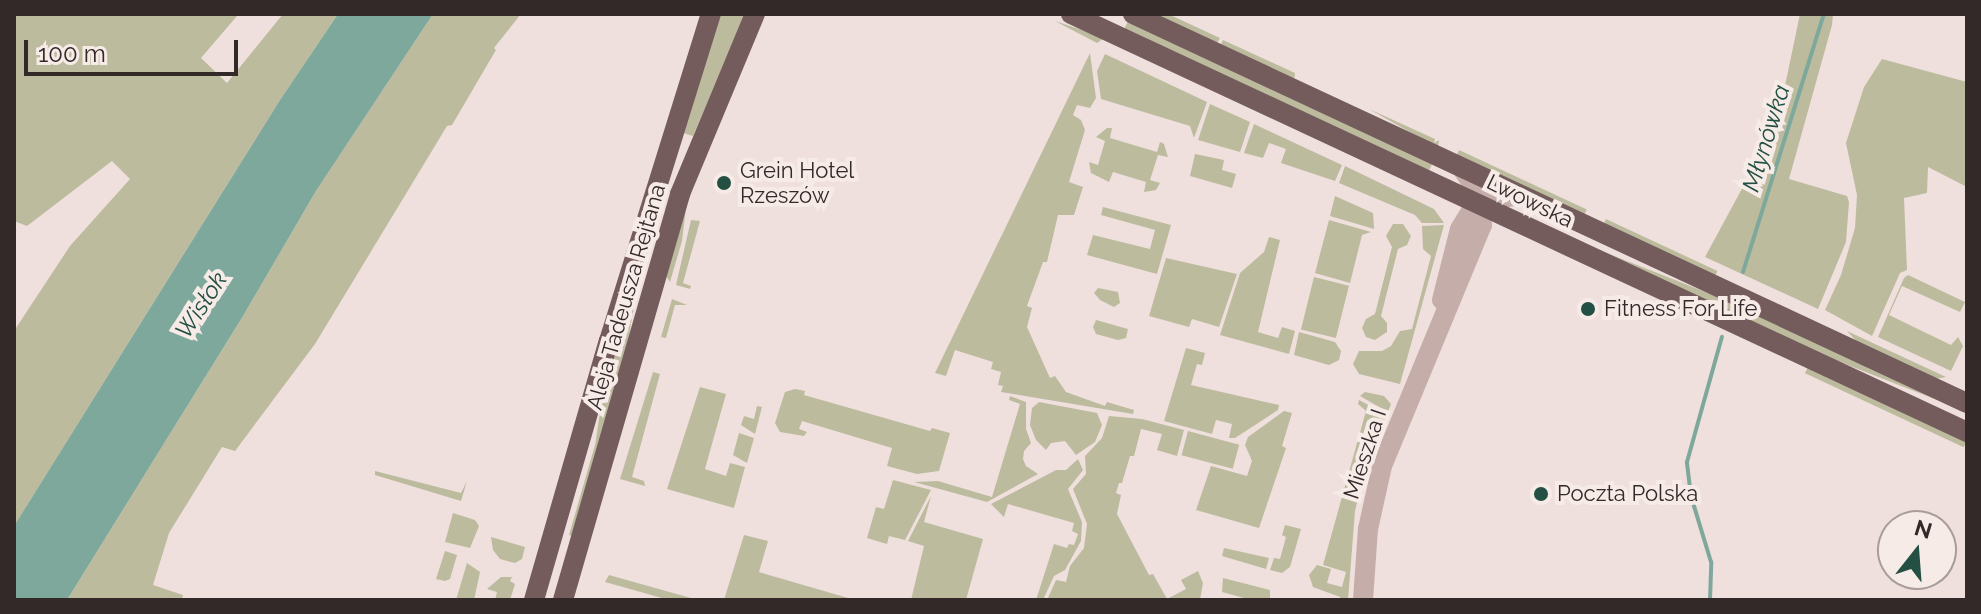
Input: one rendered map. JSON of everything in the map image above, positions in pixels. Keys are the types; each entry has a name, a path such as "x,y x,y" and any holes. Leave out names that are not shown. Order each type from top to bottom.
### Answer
{"main road":[{"name":"Aleja Tadeusza Rejtana","path":"534,600 609,341 711,14"},
{"name":"Aleja Tadeusza Rejtana","path":"563,600 680,194 755,14"},
{"name":"Lwowska","path":"1071,14 1967,432"},
{"name":"Lwowska","path":"1133,14 1958,399"},
{"path":"1905,403 1939,406 1958,399"}],"street":[{"path":"1461,167 1476,185 1481,204 1520,195"},
{"path":"1434,183 1454,205 1470,231 1518,222"},
{"name":"Mieszka I","path":"1363,600 1368,529 1382,466 1470,231 1470,213 1481,204"}],"shaded area":[{"path":"14,14 234,14 237,16 201,58 227,83 283,14 338,14 280,100 14,526 14,331 70,246 130,179 112,161 27,226 14,221"},
{"path":"433,14 521,14 494,48 496,50 452,125 447,126 315,344 235,451 222,447 169,533 153,585 183,595 182,600 67,600 243,316 316,191"},
{"path":"721,14 745,14 693,136 683,133"},
{"path":"1151,14 1168,14 1220,38 1216,45"},
{"path":"1800,14 1833,14 1789,179 1847,196 1849,202 1846,242 1818,309 1705,257 1777,124"},
{"path":"1055,21 1091,33 1104,38 1097,43"},
{"path":"1128,21 1433,163 1428,172 1124,30"},
{"path":"1223,40 1295,73 1294,81 1220,46"},
{"path":"1090,53 1096,98 1090,108 1077,105 1073,115 1081,120 1085,130 1069,182 1083,187 1074,215 1058,215 1047,262 1043,262 1027,306 1032,308 1027,327 1050,378 1055,376 1066,392 1105,406 1107,402 1134,410 1133,414 1001,392 1003,386 998,385 1001,372 991,369 993,362 955,350 946,376 935,373"},
{"path":"1105,54 1207,102 1194,138 1190,126 1101,99 1097,71"},
{"path":"1882,59 1967,82 1967,187 1928,167 1927,193 1904,198 1907,270 1900,273 1872,336 1825,310 1841,275 1855,228 1857,195 1846,143 1864,87"},
{"path":"1210,104 1250,122 1240,152 1198,140"},
{"path":"1369,109 1435,139 1434,143 1439,140 1438,148"},
{"path":"1254,124 1342,165 1335,181 1281,163 1286,149 1269,143 1263,158 1244,153"},
{"path":"1107,128 1112,128 1110,138 1157,152 1160,142 1164,144 1168,157 1158,155 1150,180 1160,183 1156,190 1144,192 1146,182 1113,172 1109,182 1091,173 1089,162 1098,165 1105,141 1096,137"},
{"path":"1459,150 1587,210 1583,217 1456,157"},
{"path":"1195,154 1224,160 1222,170 1236,174 1232,188 1190,176"},
{"path":"1345,166 1434,209 1444,223 1422,223 1415,215 1339,183"},
{"path":"1335,196 1373,213 1374,229 1330,216"},
{"path":"1103,207 1171,225 1157,274 1087,255 1093,235 1150,249 1155,230 1101,215"},
{"path":"686,208 682,241 670,282 666,276"},
{"path":"1606,219 1717,271 1714,278 1603,226"},
{"path":"691,220 700,221 683,283 691,286 690,289 676,285"},
{"path":"1329,220 1371,232 1362,235 1350,283 1315,273"},
{"path":"1393,224 1403,224 1411,236 1407,245 1398,249 1381,316 1387,323 1387,332 1375,340 1366,337 1362,328 1366,319 1375,314 1392,247 1386,236"},
{"path":"1444,225 1400,384 1359,374 1353,364 1359,351 1382,351 1391,346 1400,331 1412,329 1431,256 1423,249 1422,226"},
{"path":"1269,237 1280,240 1258,332 1278,338 1282,327 1295,331 1289,354 1220,335 1240,273 1264,252"},
{"path":"1599,250 1736,304 1937,400 1807,349"},
{"path":"1166,258 1237,274 1219,327 1192,319 1189,327 1149,316"},
{"path":"1908,275 1965,302 1960,312 1902,286 1889,315 1951,345 1958,337 1963,346 1951,371 1878,337 1904,278"},
{"path":"1314,277 1349,286 1336,338 1301,329"},
{"path":"638,281 626,352 573,536 569,535 595,445 603,394"},
{"path":"1098,288 1118,292 1120,303 1114,307 1100,300 1094,293"},
{"path":"672,299 687,305 675,305 666,338 661,337"},
{"path":"1096,320 1128,329 1126,338 1118,340 1096,334 1093,327"},
{"path":"1847,331 1946,377 1935,379 1860,345"},
{"path":"1299,332 1335,342 1341,351 1339,360 1329,365 1294,355"},
{"path":"1186,348 1205,353 1202,365 1197,364 1191,385 1279,405 1278,410 1235,438 1229,438 1232,424 1216,420 1212,434 1164,421"},
{"path":"1808,367 1967,441 1964,447 1805,373"},
{"path":"653,372 660,374 632,477 644,481 645,486 620,479"},
{"path":"700,387 726,394 705,469 726,476 730,463 745,467 734,508 667,489"},
{"path":"795,389 805,391 804,395 930,431 932,428 950,433 939,471 917,474 887,466 892,448 802,421 799,429 807,432 804,436 780,432 775,423 785,392"},
{"path":"1365,392 1384,396 1391,404 1388,412 1360,396"},
{"path":"1010,396 1026,402 1026,429 1031,443 1024,451 1023,459 1026,466 1038,474 987,502 914,482 938,481 992,497 1020,404 1009,400"},
{"path":"1359,400 1387,415 1365,470 1355,511 1348,600 1340,600 1340,597 1313,587 1309,575 1317,565 1331,569 1327,583 1342,587 1346,572 1323,565 1366,411 1358,404"},
{"path":"1039,402 1097,413 1102,425 1095,442 1076,455 1065,441 1051,443 1046,450 1036,440 1030,425 1032,408"},
{"path":"757,406 762,407 755,434 741,425 744,416 754,419"},
{"path":"1284,411 1292,413 1282,446 1286,448 1259,528 1196,510 1211,466 1247,476 1252,461 1245,445 1248,437"},
{"path":"1109,416 1142,419 1184,430 1177,456 1157,450 1162,434 1141,429 1134,456 1130,456 1116,493 1121,495 1117,514 1149,575 1153,574 1167,599 1186,589 1181,580 1198,571 1203,583 1200,600 1047,600 1056,580 1066,582 1070,566 1084,548 1087,524 1073,489 1086,474 1085,456 1102,438"},
{"path":"1188,431 1239,445 1233,469 1182,455"},
{"path":"739,433 754,438 747,463 733,455"},
{"path":"1078,459 1083,470 1068,489 1082,522 1081,541 1065,570 1054,576 1043,600 1036,600 1054,544 1067,548 1069,544 1074,545 1078,534 1072,531 1074,523 1008,504 1004,517 991,504 1056,470 1066,470"},
{"path":"375,471 461,493 467,481 461,501 375,475"},
{"path":"893,480 931,490 905,540 889,536 887,544 867,538 876,507 884,509"},
{"path":"931,496 924,522 983,539 966,600 911,600 924,546 908,541"},
{"path":"453,513 475,520 479,526 470,548 445,542"},
{"path":"1285,525 1301,529 1290,567 1282,573 1270,570 1274,558 1280,559 1286,537 1282,535"},
{"path":"744,535 768,541 759,572 855,600 724,600"},
{"path":"491,537 525,547 522,559 515,563 500,559 493,550"},
{"path":"1224,548 1269,558 1266,569 1222,556"},
{"path":"445,551 457,555 450,579 445,581 436,579"},
{"path":"467,563 480,572 474,600 456,600"},
{"path":"609,575 698,600 669,600 605,582"},
{"path":"501,577 512,577 510,581 515,584 510,600 495,600 497,592 487,589"},
{"path":"1223,578 1270,590 1270,600 1251,600 1222,592"}],"water":[{"name":"Wisłok","path":"338,14 433,14 316,191 243,316 67,600 14,600 14,526 280,100"}],"waterway":[{"name":"Młynówka","path":"1743,272 1824,14"},
{"name":"Młynówka","path":"1710,600 1711,562 1691,496 1687,462 1722,337"}],"place":[{"name":"Grein Hotel Rzeszów","path":"724,183"},
{"name":"Fitness For Life","path":"1588,309"},
{"name":"Poczta Polska","path":"1541,494"}]}
